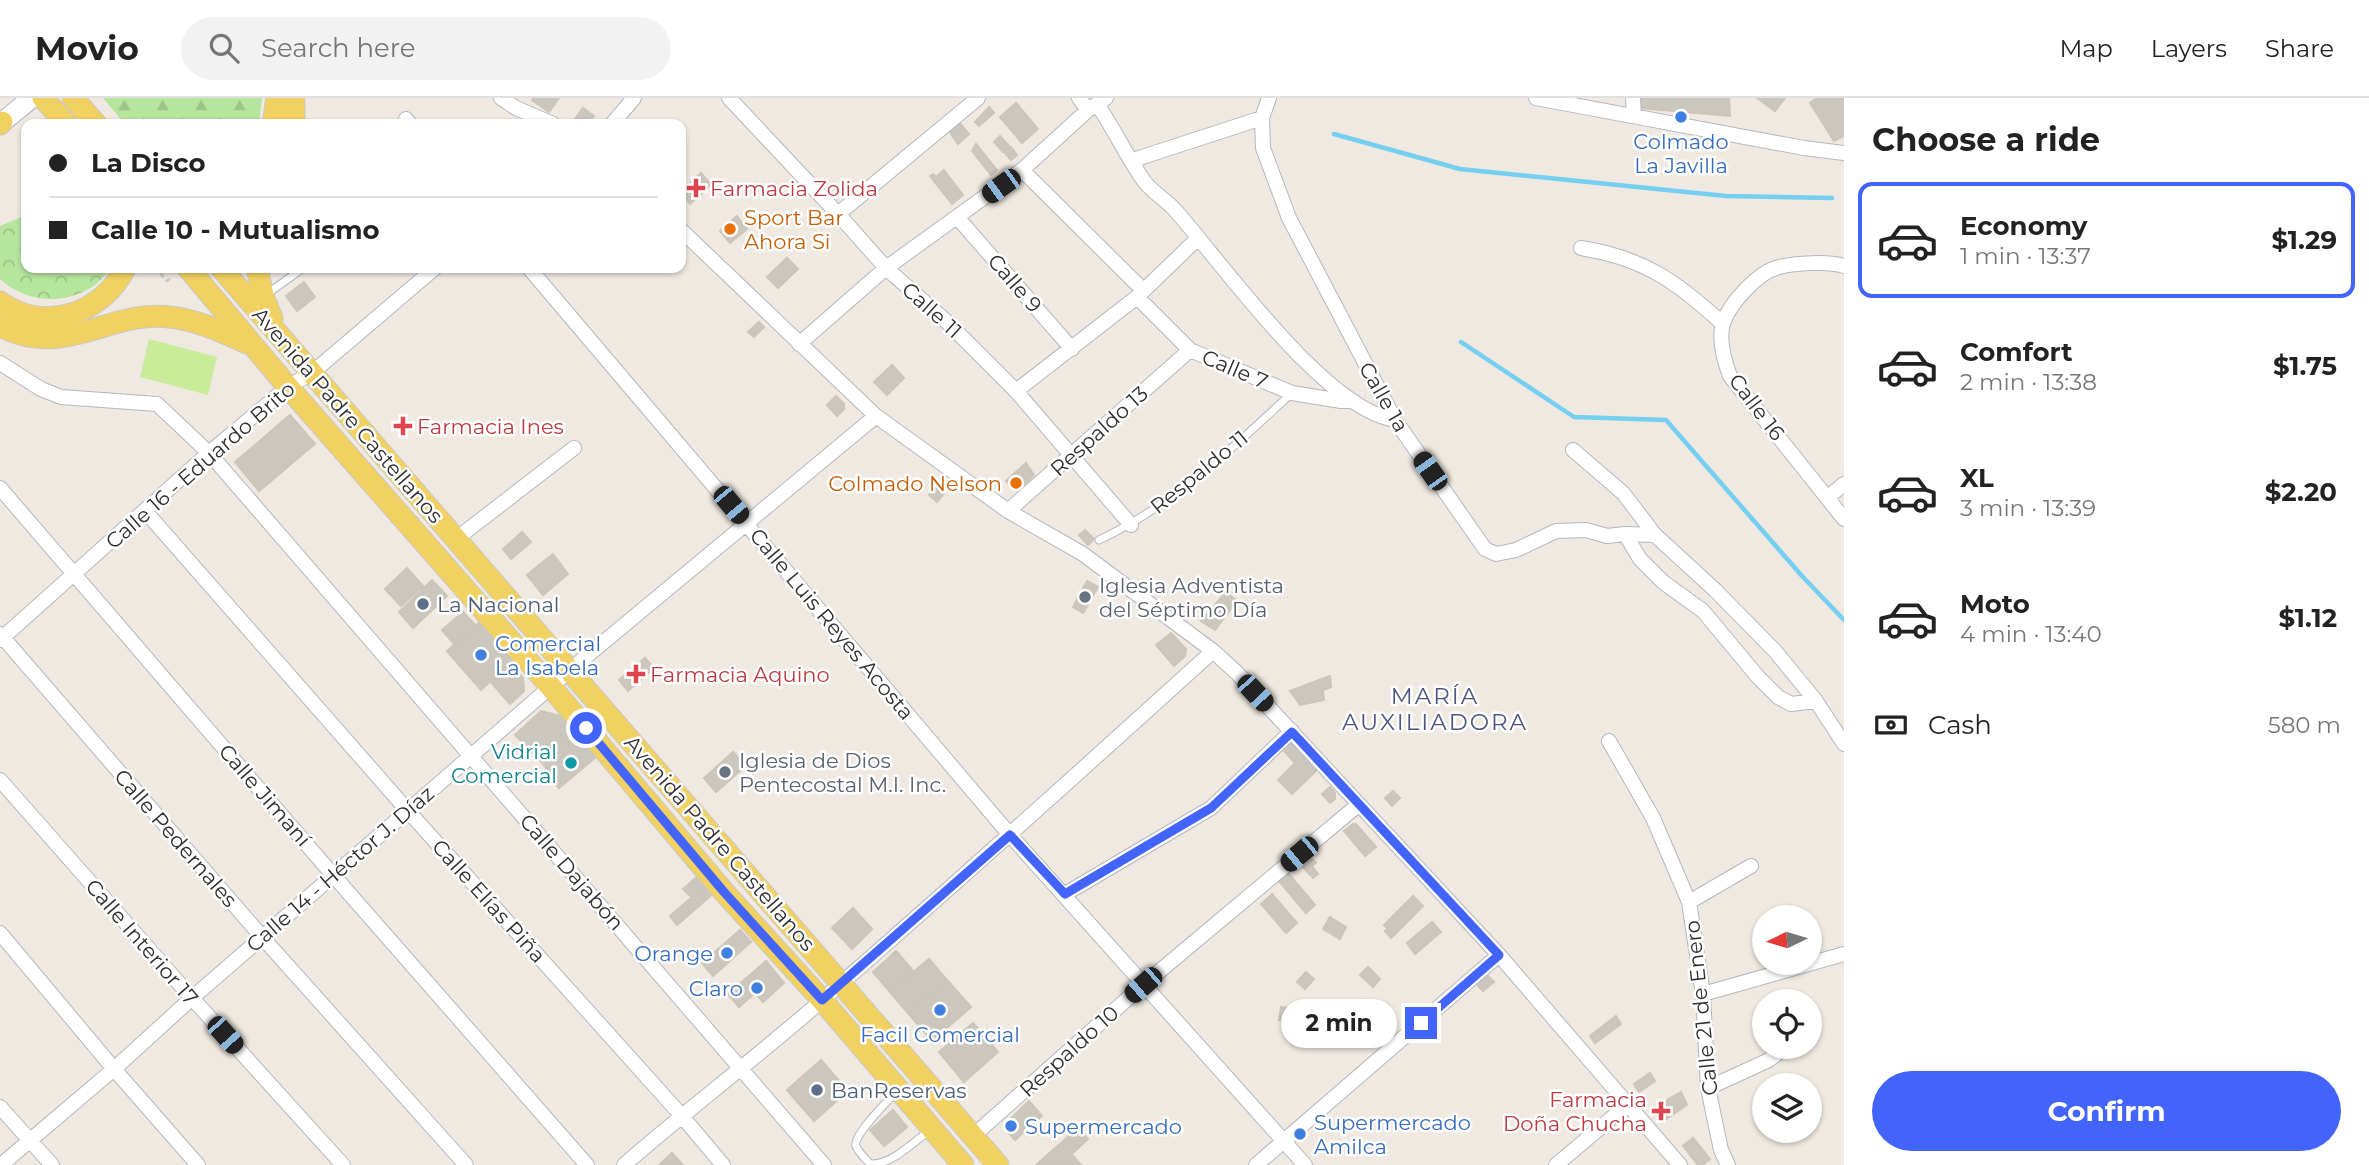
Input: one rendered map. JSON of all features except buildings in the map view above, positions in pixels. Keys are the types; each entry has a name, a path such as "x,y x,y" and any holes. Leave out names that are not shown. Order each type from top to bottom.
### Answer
{"main road":[{"path":"1,123 32,98"},
{"path":"43,98 62,119"},
{"path":"274,119 277,98"},
{"path":"294,98 294,119"},
{"path":"0,302 42,318 68,316 96,303 117,285 123,273"},
{"name":"Avenida Padre Castellanos","path":"183,273 253,345 962,1165"},
{"name":"Avenida Padre Castellanos","path":"225,273 998,1165"},
{"path":"258,273 263,296 278,333"},
{"path":"0,326 32,337 63,337 140,317 169,316 207,326 253,345"}],"street":[{"path":"501,98 519,103 545,119"},
{"path":"616,119 634,98"},
{"name":"Calle 11","path":"729,98 886,268 947,322 1016,391 1131,525"},
{"path":"838,214 978,98"},
{"name":"Calle 1a","path":"1269,98 1262,118 1262,148 1289,218 1395,420 1485,549 1496,554 1516,550 1556,531 1586,530 1607,536 1625,534"},
{"path":"1536,98 1804,148 1844,153"},
{"path":"1633,98 1634,116"},
{"path":"799,344 886,268 1022,170 1093,102 1133,160 1145,183 1174,210 1303,360 1353,401 1381,417 1395,420"},
{"path":"1133,160 1262,118"},
{"name":"Calle 7","path":"1022,170 1190,350 1292,393 1353,401"},
{"name":"Calle 9","path":"957,218 1072,349"},
{"path":"686,235 876,416 1008,511 1083,554 1213,651 1499,955 1680,1165"},
{"path":"1016,391 1140,294 1197,239"},
{"path":"1581,248 1609,253 1661,274 1693,297 1723,324 1732,306 1749,285 1777,267 1815,264 1844,266"},
{"name":"Calle 16 - Eduardo Brito","path":"1,637 209,453 288,387 313,372 429,273"},
{"name":"Calle Luis Reyes Acosta","path":"533,273 1010,835 1306,1165"},
{"name":"Calle 16","path":"1723,324 1722,350 1730,376 1844,519"},
{"name":"Respaldo 13","path":"1008,511 1190,350"},
{"name":"Calle Dajabón","path":"0,363 41,389 61,397 157,404 209,453 824,1165"},
{"name":"Calle 14 - Héctor J. Díaz","path":"1,1165 570,670 876,416"},
{"path":"456,539 574,448"},
{"path":"1573,450 1623,493 1655,536 1715,590 1775,650 1816,701 1844,744"},
{"path":"1827,498 1844,484"},
{"name":"Calle Jimaní","path":"0,488 587,1165"},
{"name":"Calle Elías Piña","path":"145,511 723,1165"},
{"path":"1625,534 1655,536"},
{"path":"1625,534 1640,559 1663,582 1703,611 1778,697 1791,704 1816,701"},
{"name":"Calle Pedernales","path":"1,637 262,937 466,1165"},
{"path":"624,1165 822,1000 1213,651"},
{"path":"1065,894 1211,808 1292,732"},
{"name":"Calle 21 de Enero","path":"1609,741 1653,818 1689,902 1703,994 1707,1088 1721,1150 1728,1165"},
{"name":"Calle Interior 17","path":"0,780 343,1165"},
{"name":"Respaldo 10","path":"973,1136 1143,985 1358,805"},
{"path":"1689,902 1751,866"},
{"path":"0,933 198,1165"},
{"path":"1703,994 1844,954"},
{"path":"1256,1165 1499,955"},
{"path":"1707,1088 1770,1059"},
{"path":"1556,1165 1627,1104"},
{"path":"0,1107 52,1165"}],"lane":[{"path":"263,296 296,273"},
{"name":"Respaldo 11","path":"1100,540 1131,525 1183,490 1292,393"},
{"path":"898,1089 864,1129 856,1141 856,1148 870,1164 876,1165 888,1160 932,1129"}],"path":[{"path":"160,273 167,281 178,273"}],"green space":[{"path":"103,98 262,98 260,119 121,119"},
{"path":"21,217 21,273 107,273 95,285 68,297 44,299 21,293 0,279 0,226"},
{"path":"149,339 217,357 208,395 140,377"}],"waterway":[{"path":"1334,134 1460,169 1726,196 1832,198"},
{"path":"1461,342 1574,417 1666,420 1802,576 1844,620"}],"place":[{"name":"Colmado La Javilla","path":"1681,117"},
{"name":"Farmacia Zolida","path":"696,188"},
{"name":"Sport Bar Ahora Si","path":"730,229"},
{"name":"Farmacia Ines","path":"403,426"},
{"name":"Colmado Nelson","path":"1016,483"},
{"name":"Iglesia Adventista del Séptimo Día","path":"1085,597"},
{"name":"La Nacional","path":"423,604"},
{"name":"Comercial La Isabela","path":"481,655"},
{"name":"Farmacia Aquino","path":"636,674"},
{"name":"Vidrial Comercial","path":"571,763"},
{"name":"Iglesia de Dios Pentecostal M.I. Inc.","path":"725,772"},
{"name":"Orange","path":"727,953"},
{"name":"Claro","path":"757,988"},
{"name":"Facil Comercial","path":"940,1010"},
{"name":"BanReservas","path":"817,1090"},
{"name":"Farmacia Doña Chucha","path":"1661,1111"},
{"name":"Supermercado","path":"1011,1126"},
{"name":"Supermercado Amilca","path":"1300,1134"}],"district":[{"name":"MARÍA AUXILIADORA","path":"1435,709"}],"route":[{"path":"586,728 724,892 822,1000 1010,835 1065,894 1211,808 1292,732 1499,955 1421,1023"}]}
